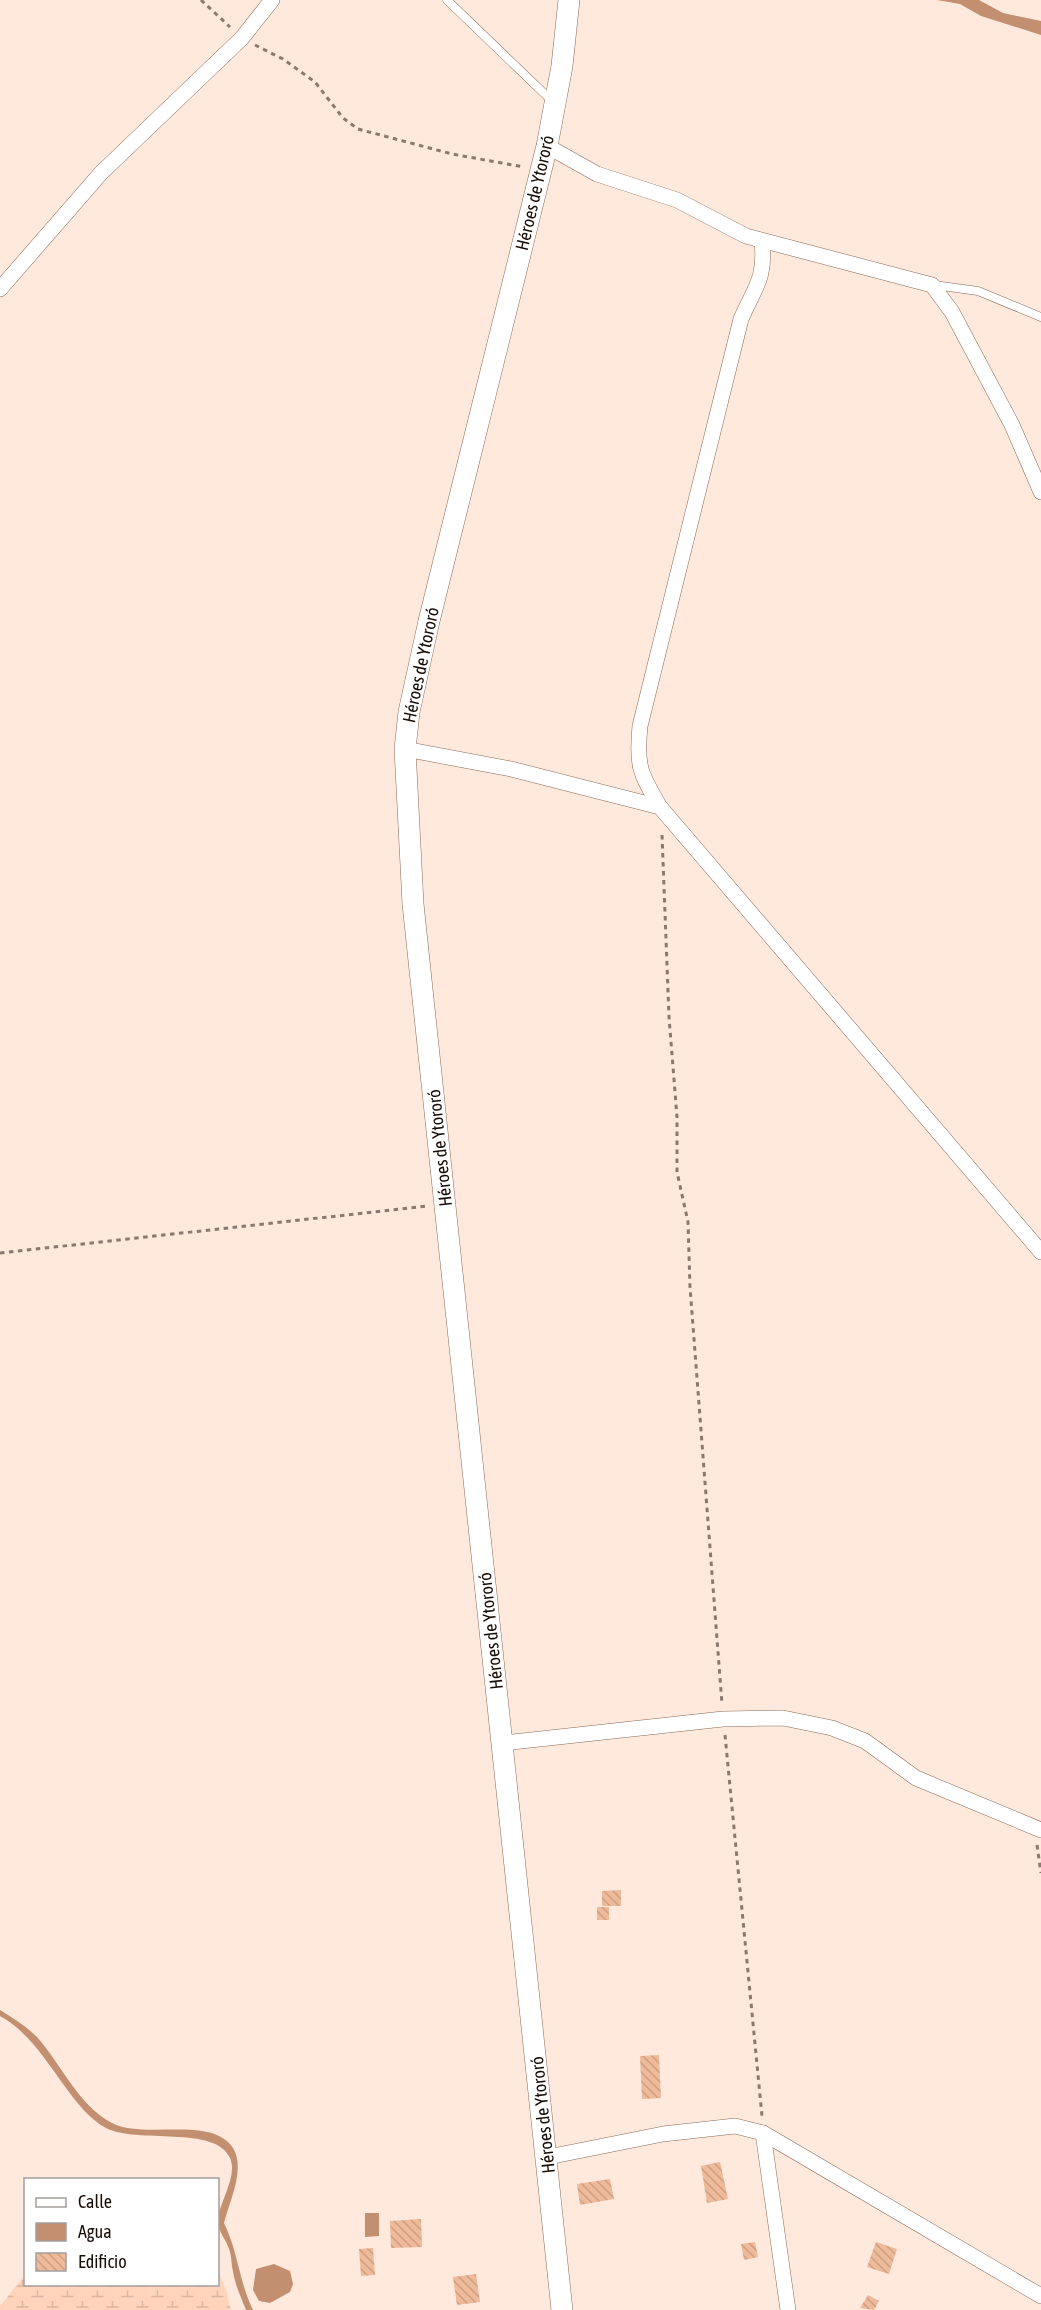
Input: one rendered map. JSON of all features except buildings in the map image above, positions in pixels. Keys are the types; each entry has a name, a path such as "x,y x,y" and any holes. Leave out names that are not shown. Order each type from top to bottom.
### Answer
{"main road":[{"name":"Héroes de Ytororó","path":"562,2310 548,2157 413,904 405,749 409,712 429,621 547,146 569,0"}],"street":[{"path":"0,289 101,173 242,38 272,0"},
{"path":"547,146 597,174 677,200 729,228 762,241 932,285 952,312 1012,424 1041,492"},
{"path":"762,241 764,262 760,282 741,319 640,726 637,754 640,773 660,807 1041,1252"},
{"path":"405,749 511,769 660,807"},
{"path":"503,1743 723,1719 783,1718 832,1728 864,1740 916,1778 1039,1824"},
{"path":"548,2157 674,2133 735,2126 763,2133 1041,2296"},
{"path":"763,2133 788,2310"}],"lane":[{"path":"447,0 555,103"},
{"path":"932,285 978,291 1041,317"}],"path":[{"path":"201,0 242,38 283,59 315,82 343,118 358,129 452,154 541,170"},
{"path":"660,807 669,1017 677,1117 677,1172 688,1222 690,1287 719,1638 723,1719 763,2133"},
{"path":"0,1253 446,1204"},
{"path":"1039,1824 1041,1873"}],"green space":[{"path":"219,2274 226,2289 231,2310 0,2310 0,2306 24,2276 24,2286 219,2286"}],"water":[{"path":"937,0 979,0 1003,13 1041,21 1041,35 981,16 960,4"},
{"path":"0,2010 37,2037 80,2095 100,2116 112,2123 126,2128 194,2130 210,2133 223,2138 233,2148 237,2156 237,2175 224,2223 253,2310 246,2310 235,2281 228,2245 219,2227 219,2212 232,2172 230,2158 222,2148 193,2138 136,2135 106,2128 79,2105 30,2041 0,2016"},
{"path":"365,2213 379,2213 379,2236 365,2237"},
{"path":"274,2264 290,2271 293,2284 290,2292 270,2303 259,2301 253,2290 256,2269"}]}
